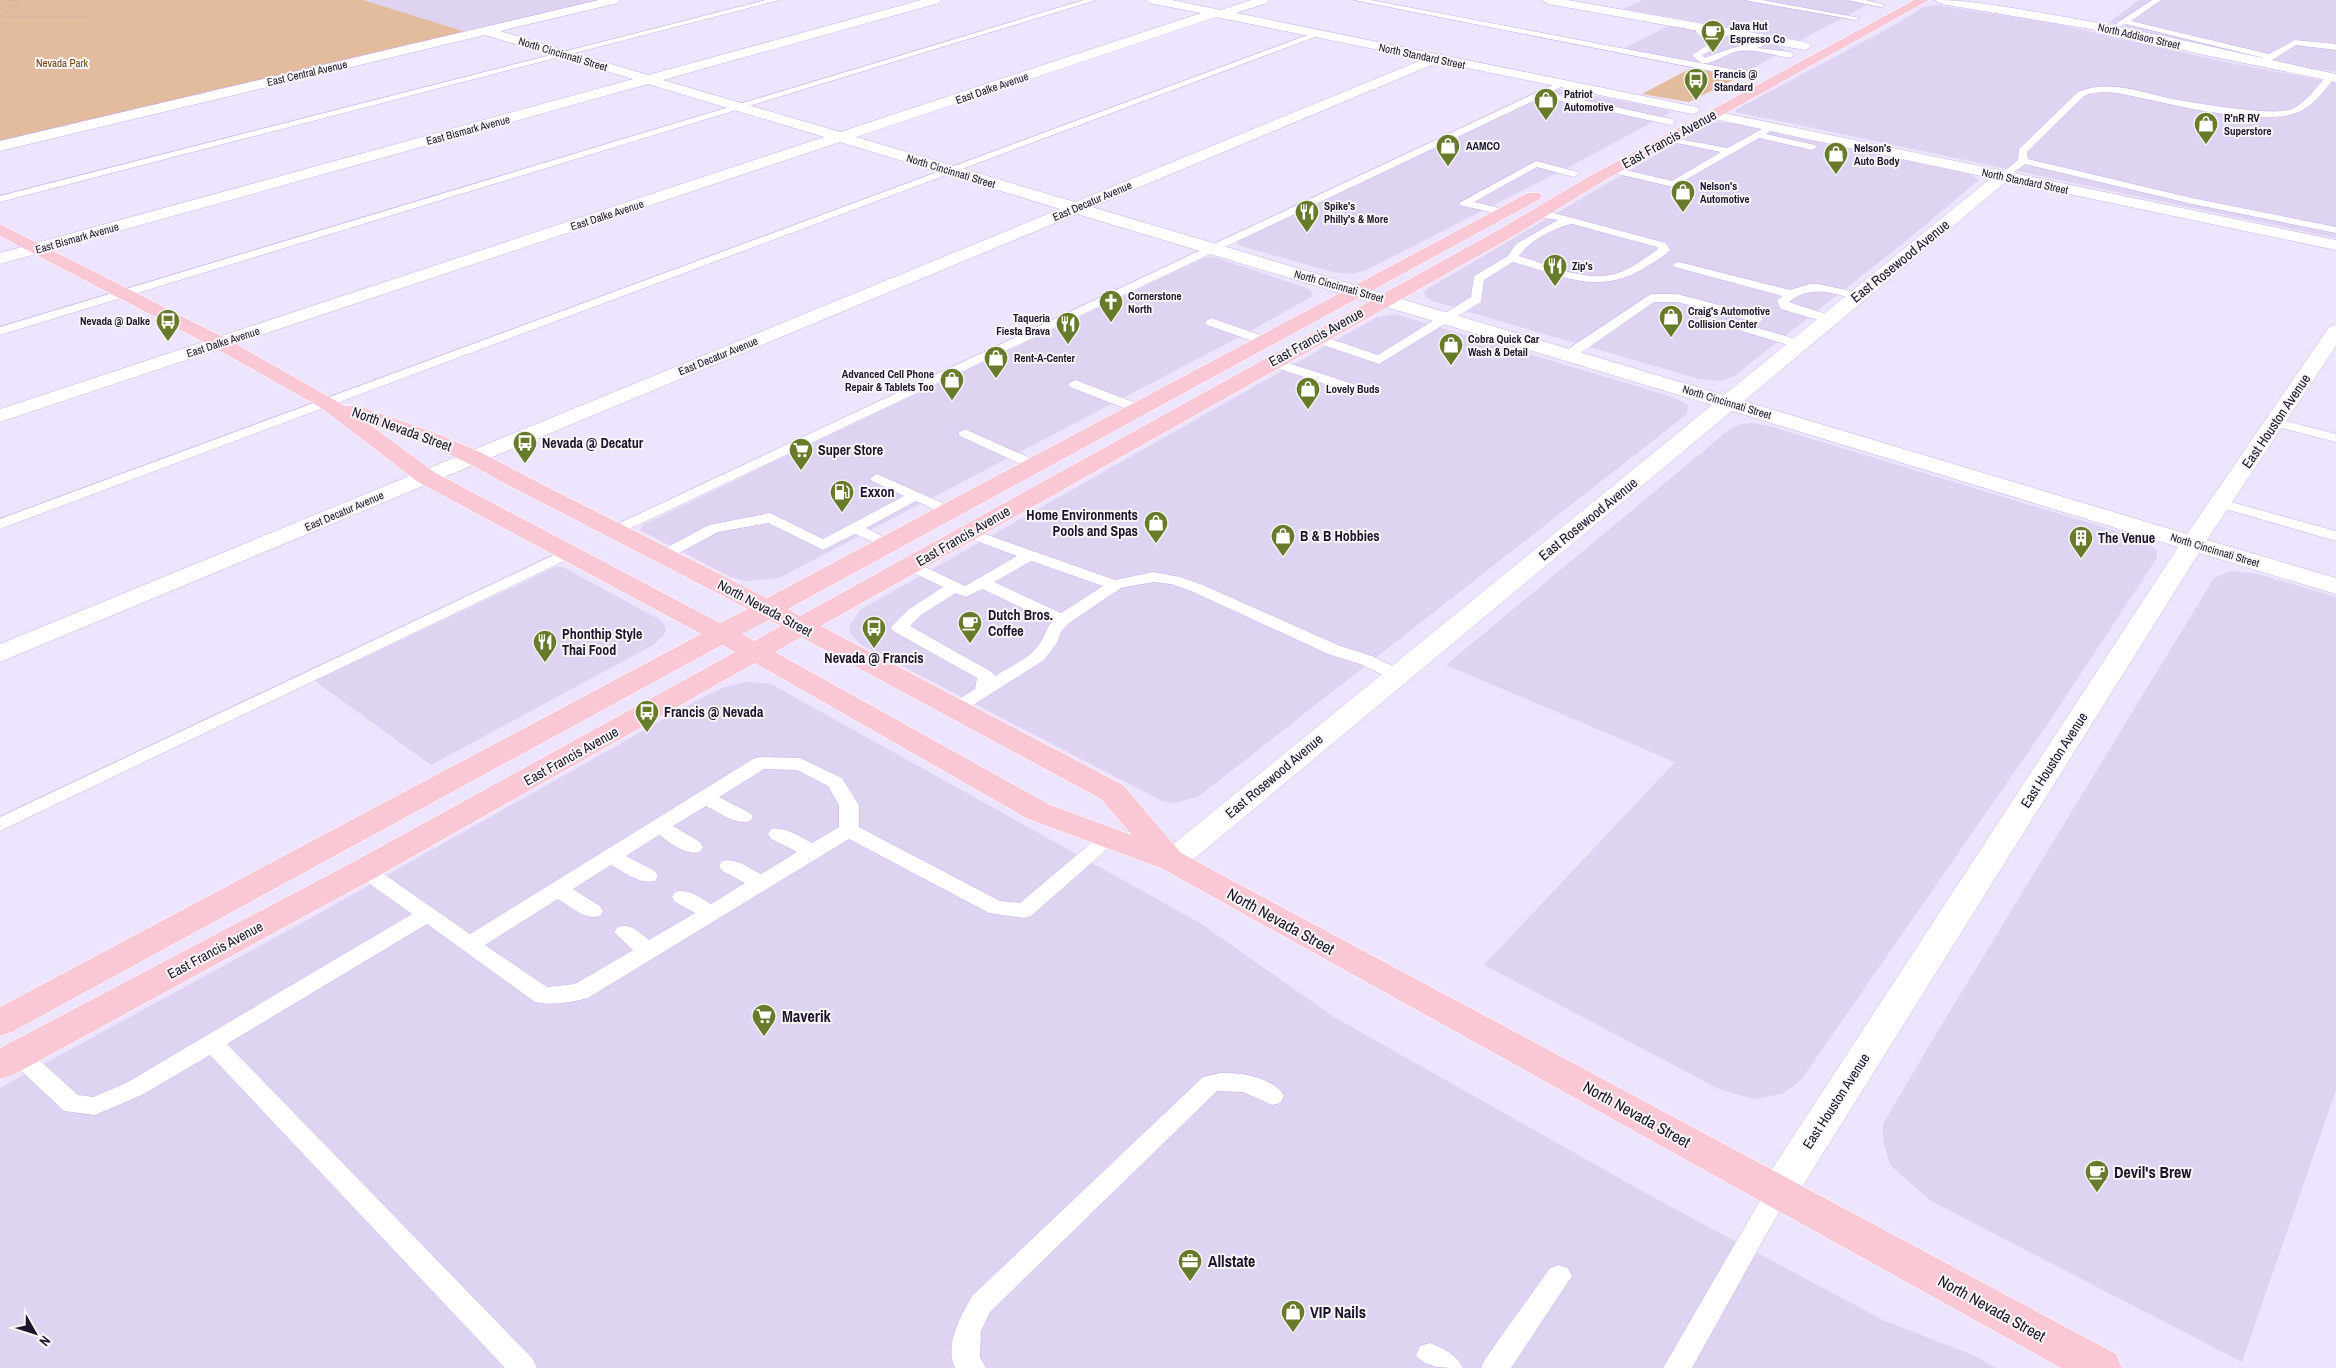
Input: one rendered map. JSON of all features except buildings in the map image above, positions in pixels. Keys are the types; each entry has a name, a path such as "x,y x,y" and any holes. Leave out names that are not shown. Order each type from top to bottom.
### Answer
{"main road":[{"name":"East Francis Avenue","path":"0,1023 1139,409 1269,351 1315,338 1385,299 1504,223 1574,174 1670,130 1923,0"},
{"name":"East Francis Avenue","path":"1703,112 1752,76 1798,51 1854,9 1885,2"},
{"name":"East Francis Avenue","path":"10,1060 364,870 911,566 1269,351 1356,291 1504,223 1537,214 1613,170 1670,130"},
{"name":"North Nevada Street","path":"0,230 126,293 220,343 327,403 426,477 571,552 757,653 1039,812 1172,861 2101,1368"},
{"name":"North Nevada Street","path":"327,403 432,438 474,456 510,477 768,609 1112,792 1172,861"}],"street":[{"name":"East Central Avenue","path":"0,146 614,0"},
{"name":"East Bismark Avenue","path":"0,259 935,0"},
{"name":"North Standard Street","path":"1153,0 1703,112 1764,131 2003,176 2336,245"},
{"name":"East Dalke Avenue","path":"0,416 1263,0"},
{"path":"1548,0 1769,40 1798,51"},
{"name":"North Addison Street","path":"1941,0 2110,29 2266,60 2331,77"},
{"name":"North Cincinnati Street","path":"486,31 1212,249 1448,317 2336,586"},
{"name":"East Decatur Avenue","path":"0,654 1436,59"},
{"name":"East Rosewood Avenue","path":"1172,861 2003,176"},
{"name":"East Houston Avenue","path":"1778,1192 2192,543 2335,334"}],"lane":[{"path":"0,198 775,0"},
{"path":"0,331 1092,0"},
{"path":"1358,0 1752,76"},
{"path":"1748,0 1854,9"},
{"path":"2110,29 2126,22 2157,0"},
{"path":"2126,22 2266,60 2283,48 2298,42 2336,47"},
{"path":"1700,27 1700,32 1710,40 1710,46"},
{"path":"0,524 1319,34"},
{"path":"1704,61 1769,40"},
{"path":"1712,68 1696,56 1710,46 1798,51"},
{"path":"2023,161 2022,151 2081,94 2090,90 2111,89 2268,115 2292,112 2299,108 2322,90 2331,77 2336,64"},
{"path":"616,530 1562,84"},
{"path":"1569,100 1590,90"},
{"path":"1541,94 1628,112 1670,130 1730,151"},
{"path":"1628,112 1652,102"},
{"path":"1613,170 1673,184 1764,131 1812,147"},
{"path":"2003,176 2023,161 2125,184 2192,202 2336,230"},
{"path":"1532,240 1464,202 1536,164 1574,174"},
{"path":"1512,258 1588,278 1609,279 1621,276 1664,250 1662,245 1572,221 1537,214"},
{"path":"1315,338 1379,360 1477,299 1478,278 1512,258 1520,246 1562,223 1572,221"},
{"path":"1679,265 1790,294"},
{"path":"1828,319 1785,306 1783,300 1802,287 1820,287 1857,296"},
{"path":"1570,354 1651,298 1677,298 1757,319 1746,328 1798,344"},
{"path":"1211,322 1351,388"},
{"path":"1075,384 1139,409"},
{"path":"2274,422 2336,438"},
{"path":"964,433 1034,465"},
{"path":"877,478 949,511"},
{"path":"664,555 714,528 750,520 770,518 823,545 915,496"},
{"path":"2220,503 2336,536"},
{"path":"854,528 888,544"},
{"path":"968,533 1115,585"},
{"path":"0,825 571,552"},
{"path":"911,566 966,592 1029,556"},
{"path":"955,709 1038,656 1049,643 1053,632 1062,620 1115,585 1135,579 1153,577 1174,580 1397,675"},
{"path":"982,583 1062,620"},
{"path":"954,587 915,612 899,627 986,676 983,691"},
{"path":"470,944 760,763 800,764 835,782 849,805 849,830"},
{"path":"704,797 743,816"},
{"path":"658,826 693,847"},
{"path":"849,830 996,908 1024,911 1111,837"},
{"path":"364,870 543,996 580,992 849,830"},
{"path":"778,834 813,852"},
{"path":"610,856 648,876"},
{"path":"729,866 762,883"},
{"path":"558,889 593,910"},
{"path":"682,896 712,913"},
{"path":"10,1060 72,1104 95,1106 134,1089 428,914"},
{"path":"625,932 647,950"},
{"path":"212,1043 523,1368"},
{"path":"972,1368 966,1362 968,1331 982,1304 1211,1083 1229,1080 1250,1084 1272,1096"},
{"path":"1677,1368 1778,1192"},
{"path":"1495,1368 1559,1276"}],"path":[{"path":"6,0 19,2 2,16 5,17 93,17"}],"shaded area":[{"path":"363,0 601,0 463,31"},
{"path":"1643,0 1876,0 1801,40 1623,9"},
{"path":"2139,0 2336,0 2336,72 2286,64 2108,23"},
{"path":"1936,5 2052,23 2230,63 2336,83 2336,238 1736,112 1741,107 1891,27 1924,7"},
{"path":"1670,25 1773,44 1786,50 1744,73 1622,49"},
{"path":"1558,89 1660,108 1671,112 1569,167 1366,270 1352,274 1333,272 1237,245 1239,241"},
{"path":"1712,122 1732,123 1969,174 1979,180 1901,245 1734,376 1722,381 1699,379 1432,301 1426,297 1424,292 1429,288"},
{"path":"1214,257 1304,287 1311,291 1313,296 1243,335 779,578 746,581 731,577 640,530 643,525 769,464 1204,258"},
{"path":"1395,314 1673,397 1688,405 1687,414 1198,797 1175,803 1162,801 860,644 850,633 850,625 860,610 1377,317"},
{"path":"1753,423 1769,426 2136,537 2157,550 2157,558 2049,722 1801,1080 1782,1094 1753,1099 1719,1089 1484,965 1675,762 1446,665 1730,429 1740,424"},
{"path":"556,567 563,567 662,621 666,629 664,635 653,645 431,765 315,681"},
{"path":"2231,571 2258,574 2336,597 2336,1090 2242,1362 1931,1201 1890,1165 1883,1140 1883,1124 1933,1039 2214,578"},
{"path":"747,682 771,684 1200,923 1334,1017 1649,1195 1883,1320 1975,1356 1996,1368 0,1368 0,1088 320,913 696,701 724,687"}],"green space":[{"name":"Nevada Park","path":"0,0 363,0 463,31 453,35 0,142"},
{"path":"1693,67 1737,78 1689,102 1642,94"}],"place":[{"name":"Java Hut Espresso Co","path":"1713,53"},
{"name":"Francis @ Standard","path":"1696,101"},
{"name":"Patriot Automotive","path":"1546,121"},
{"name":"R'nR RV Superstore","path":"2206,145"},
{"name":"AAMCO","path":"1448,167"},
{"name":"Nelson's Auto Body","path":"1836,175"},
{"name":"Nelson's Automotive","path":"1683,213"},
{"name":"Spike's Philly's & More","path":"1307,233"},
{"name":"Zip's","path":"1555,287"},
{"name":"Cornerstone North","path":"1111,323"},
{"name":"Craig's Automotive Collision Center","path":"1671,338"},
{"name":"Nevada @ Dalke","path":"168,342"},
{"name":"Taqueria Fiesta Brava","path":"1068,345"},
{"name":"Cobra Quick Car Wash & Detail","path":"1451,366"},
{"name":"Rent-A-Center","path":"996,379"},
{"name":"Advanced Cell Phone Repair & Tablets Too","path":"952,401"},
{"name":"Lovely Buds","path":"1308,410"},
{"name":"Nevada @ Decatur","path":"525,464"},
{"name":"Super Store","path":"801,471"},
{"name":"Exxon","path":"842,513"},
{"name":"Home Environments Pools and Spas","path":"1156,544"},
{"name":"B & B Hobbies","path":"1283,557"},
{"name":"The Venue","path":"2081,559"},
{"name":"Dutch Bros. Coffee","path":"970,644"},
{"name":"Nevada @ Francis","path":"874,649"},
{"name":"Phonthip Style Thai Food","path":"545,663"},
{"name":"Francis @ Nevada","path":"647,733"},
{"name":"Maverik","path":"764,1037"},
{"name":"Devil's Brew","path":"2097,1193"},
{"name":"Allstate","path":"1190,1282"},
{"name":"VIP Nails","path":"1293,1333"}]}
